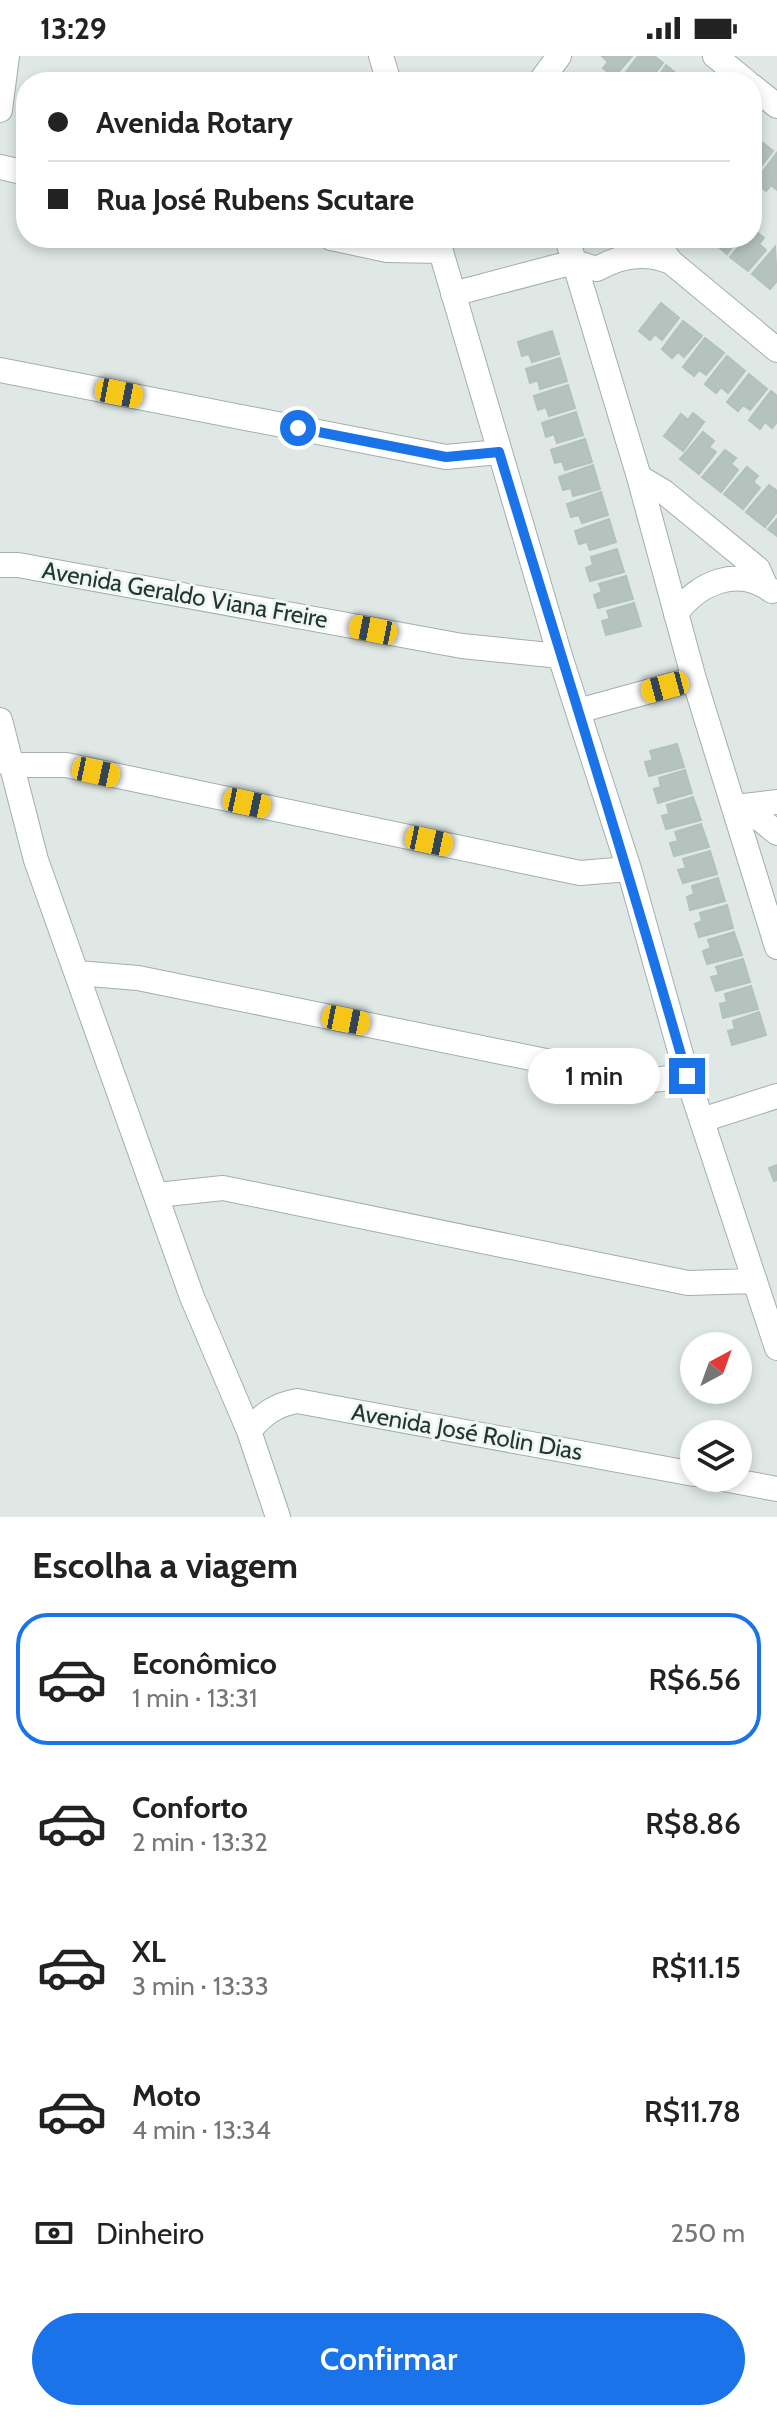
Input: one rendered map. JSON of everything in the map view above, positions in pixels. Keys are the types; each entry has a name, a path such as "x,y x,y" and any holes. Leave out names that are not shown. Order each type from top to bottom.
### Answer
{"street":[{"path":"0,110 7,56"},
{"path":"715,56 735,72"},
{"path":"378,248 404,248"},
{"path":"440,248 560,656 629,869 687,1076 777,1348"},
{"path":"570,248 639,477 694,679 777,947"},
{"path":"660,248 671,262 777,350"},
{"path":"453,294 574,262 597,269 622,257 637,255 649,255 671,262"},
{"path":"0,370 446,457 499,452"},
{"path":"639,477 664,492 758,569 771,590"},
{"name":"Avenida Geraldo Viana Freire","path":"0,565 18,565 462,646 560,656"},
{"path":"676,614 695,592 720,580 743,579 771,590"},
{"path":"578,711 694,679"},
{"path":"0,720 9,765 36,860 192,1297 249,1431 278,1517"},
{"path":"9,765 66,765 580,873 629,869"},
{"path":"734,807 777,802"},
{"path":"734,807 755,815 777,833"},
{"path":"77,973 138,978 644,1081 687,1076"},
{"path":"702,1120 777,1096"},
{"path":"157,1195 223,1188 688,1283 755,1281"},
{"name":"Avenida José Rolin Dias","path":"249,1431 262,1415 280,1405 297,1401 680,1471"},
{"path":"752,1484 777,1489"}],"building":[{"path":"602,56 632,56 618,72 608,72 603,68 608,62"},
{"path":"638,56 654,56 663,63 656,72 626,72"},
{"path":"666,65 674,72 661,72"},
{"path":"762,142 773,151 762,165"},
{"path":"776,154 777,190 771,185 766,191 762,188 762,173"},
{"path":"762,247 766,250 748,271 730,257 738,248"},
{"path":"775,247 777,281 770,289 752,274"},
{"path":"661,303 679,318 662,340 655,334 650,340 639,331"},
{"path":"683,321 702,336 684,357 678,352 672,358 662,349"},
{"path":"552,331 559,354 532,362 529,354 522,356 518,342"},
{"path":"705,338 724,353 706,375 699,370 694,376 683,367"},
{"path":"727,356 745,371 728,393 721,387 716,393 705,384"},
{"path":"560,358 567,381 540,389 538,380 530,383 526,369"},
{"path":"749,374 767,389 750,410 743,405 738,411 727,402"},
{"path":"568,385 575,408 549,416 546,407 538,410 534,396"},
{"path":"771,391 777,396 777,422 772,428 765,422 760,429 749,420"},
{"path":"576,412 583,435 557,443 554,434 546,437 542,423"},
{"path":"693,413 704,422 683,451 664,436 681,414 688,420"},
{"path":"703,432 714,441 709,447 716,452 699,474 680,459"},
{"path":"585,439 592,462 565,470 562,461 555,463 551,450"},
{"path":"725,450 736,458 731,464 738,470 721,492 702,477"},
{"path":"593,465 600,489 573,496 571,488 563,490 559,477"},
{"path":"747,467 758,476 753,482 760,488 743,509 724,494"},
{"path":"769,485 777,491 777,512 765,527 746,512"},
{"path":"601,492 608,515 582,523 579,515 571,517 567,504"},
{"path":"609,519 616,542 590,550 587,542 579,544 575,531"},
{"path":"777,519 777,536 768,529"},
{"path":"617,549 624,572 590,581 586,568 593,565 591,557"},
{"path":"626,576 633,599 598,608 594,595 602,592 599,584"},
{"path":"634,603 641,626 606,635 602,621 610,619 607,611"},
{"path":"677,744 684,767 649,776 645,762 653,760 650,751"},
{"path":"685,770 692,793 658,803 654,789 661,787 659,778"},
{"path":"693,797 701,820 666,829 662,816 669,814 667,805"},
{"path":"701,824 709,847 674,856 670,843 678,841 675,832"},
{"path":"710,851 717,874 683,883 678,870 686,868 683,859"},
{"path":"718,878 725,901 690,910 687,897 694,894 692,886"},
{"path":"727,905 733,928 699,937 695,924 702,921 700,913"},
{"path":"734,932 742,955 707,964 703,951 711,948 708,940"},
{"path":"743,959 750,982 716,991 711,977 719,975 716,967"},
{"path":"751,986 758,1009 723,1018 720,1004 727,1002 725,994"},
{"path":"759,1012 766,1035 732,1045 728,1031 735,1029 733,1021"},
{"path":"777,1165 777,1180 774,1181 769,1168"}],"route":[{"path":"298,428 446,457 499,452 560,656 629,869 687,1076"}]}
